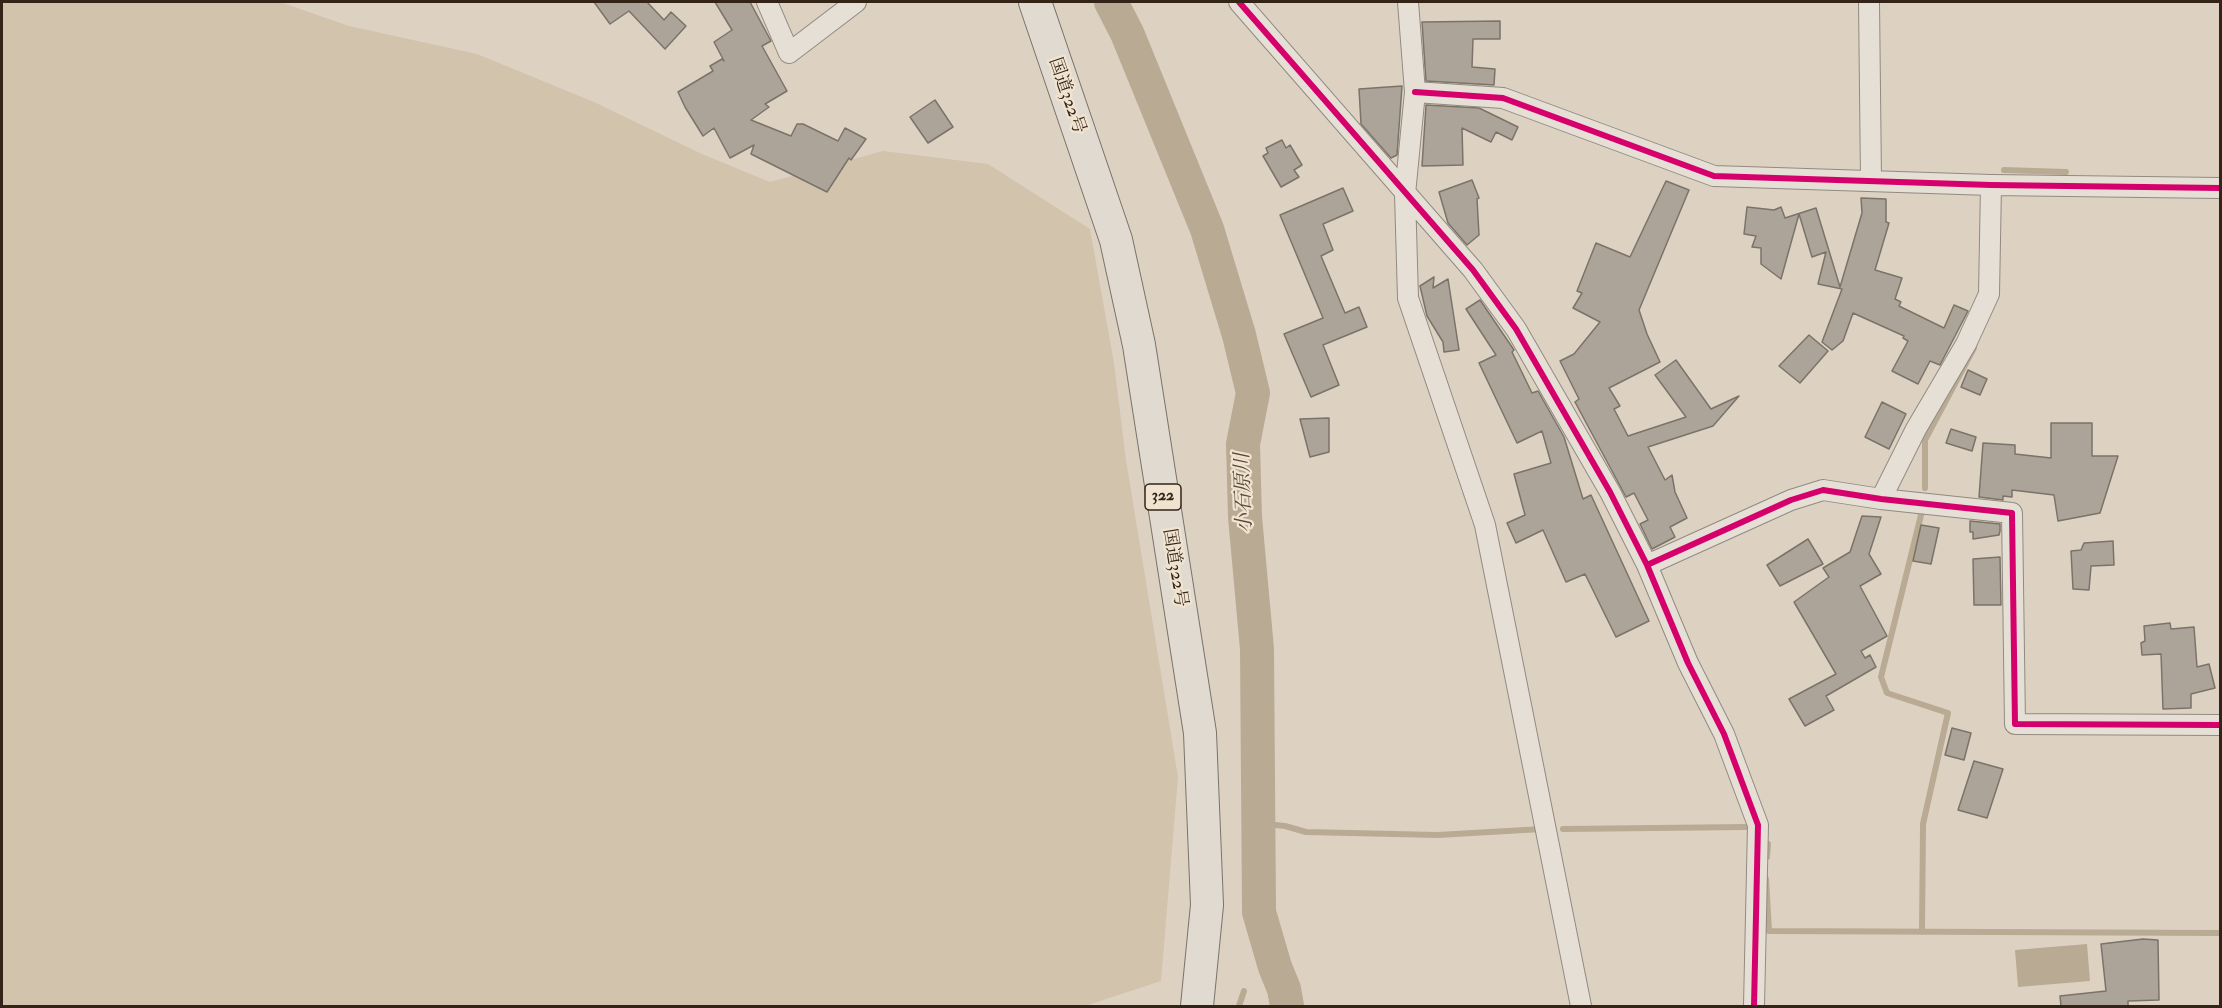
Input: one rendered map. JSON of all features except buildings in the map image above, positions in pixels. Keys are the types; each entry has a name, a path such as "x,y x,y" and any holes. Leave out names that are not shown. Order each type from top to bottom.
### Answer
{"highway":[{"name":"国道322号","path":"1035,2 1116,240 1141,357 1200,734 1207,905 1197,1006"}],"street":[{"path":"767,2 789,53 856,2"},
{"path":"1239,2 1473,270 1516,329 1610,492 1647,565 1688,663 1724,734 1758,825 1754,1006"},
{"path":"1408,2 1415,92 1405,194 1408,298 1485,525 1581,1006"},
{"path":"1869,2 1871,180"},
{"path":"1415,92 1503,98 1714,176 1991,185 2220,188"},
{"path":"1881,499 1916,429 1966,344 1989,294 1991,185"},
{"path":"1647,565 1791,500 1823,489 1881,499 2012,513 2014,724 2220,725"}],"shaded area":[{"path":"2,2 280,2 349,26 477,54 594,102 702,154 770,182 883,151 988,164 1090,229 1114,363 1126,460 1178,777 1161,981 1085,1006 2,1006"},
{"path":"2087,944 2090,981 2018,987 2015,950"}],"waterway":[{"name":"小石原川","path":"1111,2 1127,33 1207,229 1239,335 1253,393 1243,444 1245,517 1257,649 1259,912 1284,989 1287,1006"},
{"path":"2004,170 2066,172"},
{"path":"1925,488 1925,440 1974,348"},
{"path":"1922,511 1881,677 1887,693 1948,713 1923,824 1922,932"},
{"path":"1256,823 1285,826 1306,832 1438,835 1542,829"},
{"path":"1563,829 1745,827"},
{"path":"1767,857 1768,844"},
{"path":"1766,879 1769,931 2220,933"},
{"path":"1239,1006 1244,991"}],"cycle path":[{"path":"1239,2 1473,270 1516,329 1610,492 1647,565 1688,663 1724,734 1758,825 1754,1006"},
{"path":"1415,92 1503,98 1714,176 1991,185 2220,188"},
{"path":"1647,565 1791,500 1823,490 1881,499 2012,513 2015,724 2220,725"}]}
